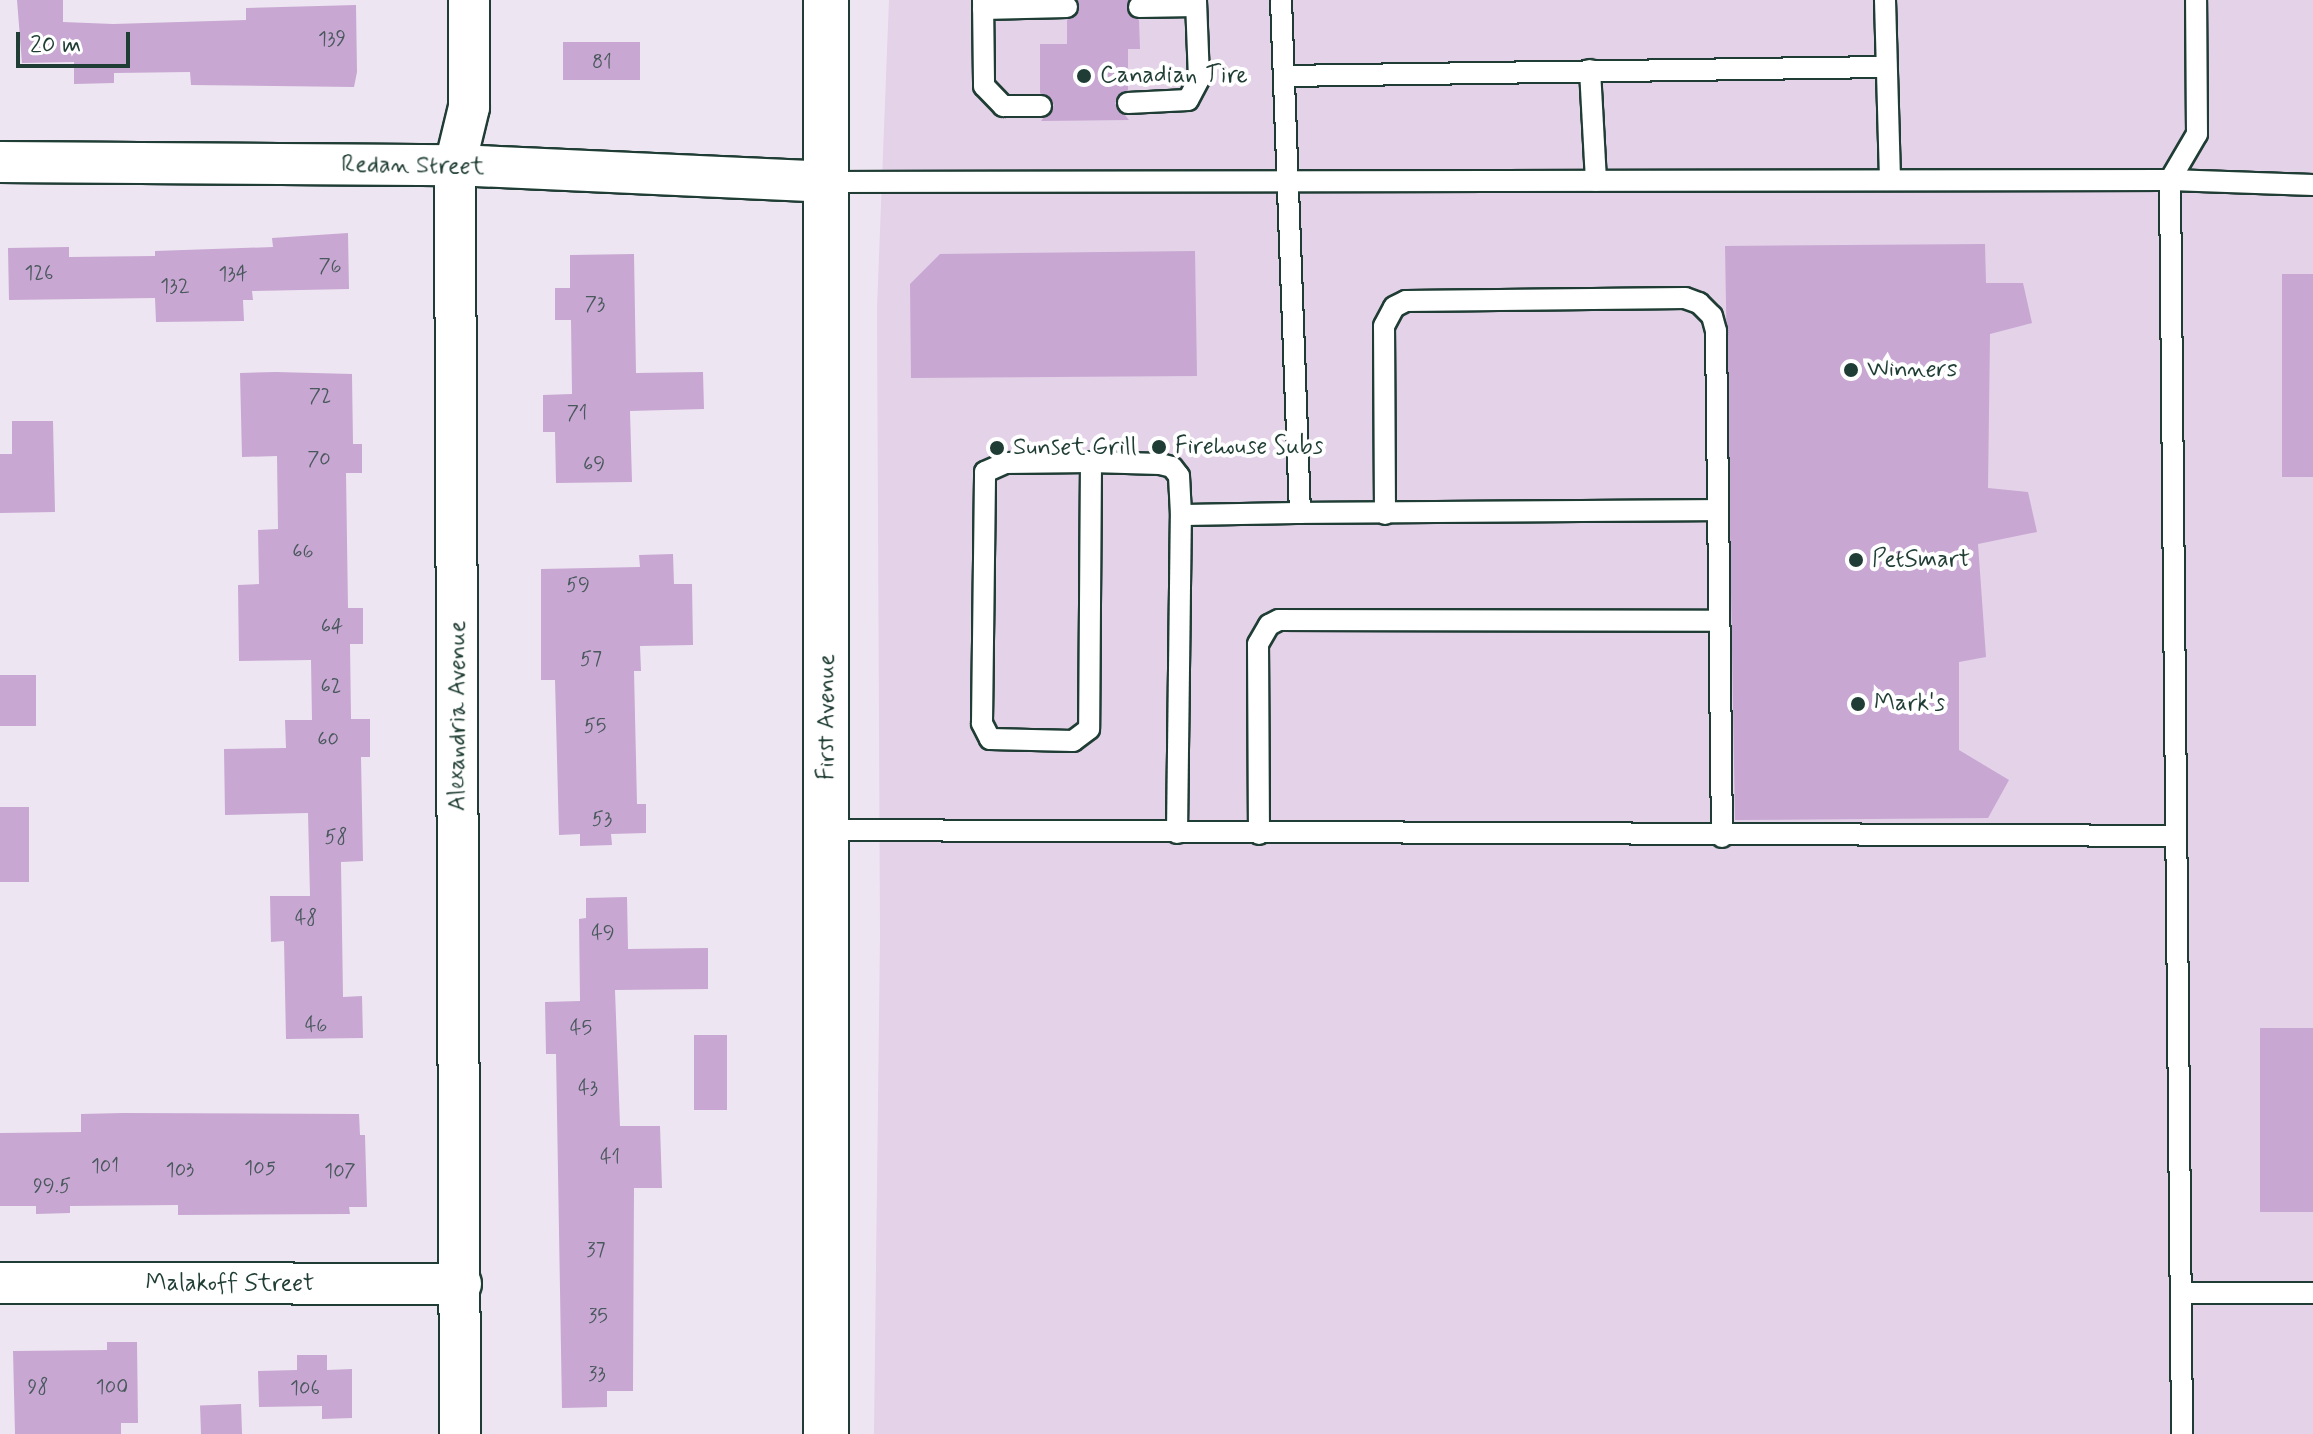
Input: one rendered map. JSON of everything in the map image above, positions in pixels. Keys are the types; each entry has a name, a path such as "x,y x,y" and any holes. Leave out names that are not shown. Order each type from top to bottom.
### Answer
{"main road":[{"name":"First Avenue","path":"826,0 826,1434"}],"street":[{"name":"Alexandria Avenue","path":"460,1434 455,165 469,107 469,0"},
{"name":"Redan Street","path":"0,162 455,165 826,182"},
{"name":"Malakoff Street","path":"0,1283 461,1284"}],"lane":[{"path":"1281,0 1300,513"},
{"path":"1885,0 1890,180"},
{"path":"2182,1434 2170,180 2197,134 2196,0"},
{"path":"1128,103 1188,100 1199,79 1196,3 1139,7"},
{"path":"1041,106 1003,106 984,86 983,4 1067,7"},
{"path":"1284,76 1885,67"},
{"path":"1590,70 1596,181"},
{"path":"826,182 2170,180 2313,185"},
{"path":"1385,514 1384,326 1394,307 1406,301 1685,298 1712,316 1722,837"},
{"path":"1091,462 1089,729 1073,741 990,739 982,723 985,472 1005,463 1091,462 1172,467 1179,476 1181,515 1177,833"},
{"path":"1181,515 1717,510"},
{"path":"1259,834 1258,644 1269,625 1279,620 1718,621"},
{"path":"827,830 1722,837 2176,836"},
{"path":"2181,1293 2313,1293"}],"shaded area":[{"path":"889,0 2313,0 2313,1434 874,1434 880,936 877,308"}],"building":[{"path":"17,0 63,0 63,22 113,24 246,20 246,8 356,5 357,72 354,87 191,85 190,72 114,73 114,83 74,84 74,62 22,63"},
{"name":"Canadian Tire","path":"1078,0 1128,0 1128,13 1139,20 1140,49 1128,49 1128,90 1115,103 1129,120 1041,121 1054,105 1040,93 1040,44 1067,44 1067,20 1079,12"},
{"path":"563,42 640,42 640,80 563,80"},
{"path":"348,233 349,289 252,291 253,300 243,300 244,321 156,322 155,298 9,300 8,248 69,247 69,257 155,256 155,251 273,247 272,238"},
{"path":"1985,244 1986,283 2023,283 2032,323 1990,334 1988,488 2028,492 2037,532 1978,544 1986,657 1959,662 1959,750 2009,780 1988,818 1735,820 1725,246"},
{"path":"1195,251 1197,376 911,378 910,284 940,254"},
{"path":"634,254 636,373 703,372 704,409 630,411 632,482 556,483 555,432 543,432 543,395 572,394 571,320 555,320 555,288 570,288 570,255"},
{"path":"2282,274 2313,274 2313,477 2282,477"},
{"path":"240,373 352,374 353,444 362,444 362,473 346,473 348,608 363,608 363,644 350,644 351,719 370,719 370,757 361,757 363,861 341,862 343,997 362,996 363,1038 286,1039 284,941 271,942 270,896 310,896 308,813 225,815 224,749 286,748 285,720 312,720 311,660 239,661 238,585 259,584 258,530 278,529 277,456 242,457"},
{"path":"12,421 53,421 55,512 0,513 0,454 12,454"},
{"path":"673,554 674,584 692,584 693,645 640,646 641,671 634,671 637,804 646,804 646,833 611,834 612,845 580,846 580,834 559,835 555,680 541,680 541,569 640,567 639,555"},
{"path":"0,675 36,675 36,726 0,726"},
{"path":"0,807 29,807 29,882 0,882"},
{"path":"627,897 628,949 708,948 708,989 615,990 620,1126 660,1126 662,1188 634,1188 633,1391 607,1391 607,1407 562,1408 556,1054 546,1054 545,1002 580,1001 579,919 586,918 586,898"},
{"path":"2260,1028 2313,1028 2313,1212 2260,1212"},
{"path":"694,1035 727,1035 727,1110 694,1110"},
{"path":"81,1114 359,1114 360,1135 365,1135 367,1207 349,1207 350,1214 178,1215 178,1205 70,1206 70,1213 36,1214 36,1206 0,1206 0,1133 81,1132"},
{"path":"107,1342 137,1342 138,1423 121,1423 121,1434 15,1434 13,1351 107,1350"},
{"path":"297,1355 327,1355 327,1370 352,1369 352,1418 322,1419 322,1406 259,1407 258,1371 297,1370"},
{"path":"241,1404 242,1434 201,1434 200,1405"}],"place":[{"name":"Canadian Tire","path":"1084,76"},
{"name":"Winners","path":"1851,370"},
{"name":"Firehouse Subs","path":"1159,447"},
{"name":"Sunset Grill","path":"997,448"},
{"name":"PetSmart","path":"1856,560"},
{"name":"Mark's","path":"1858,704"}]}
